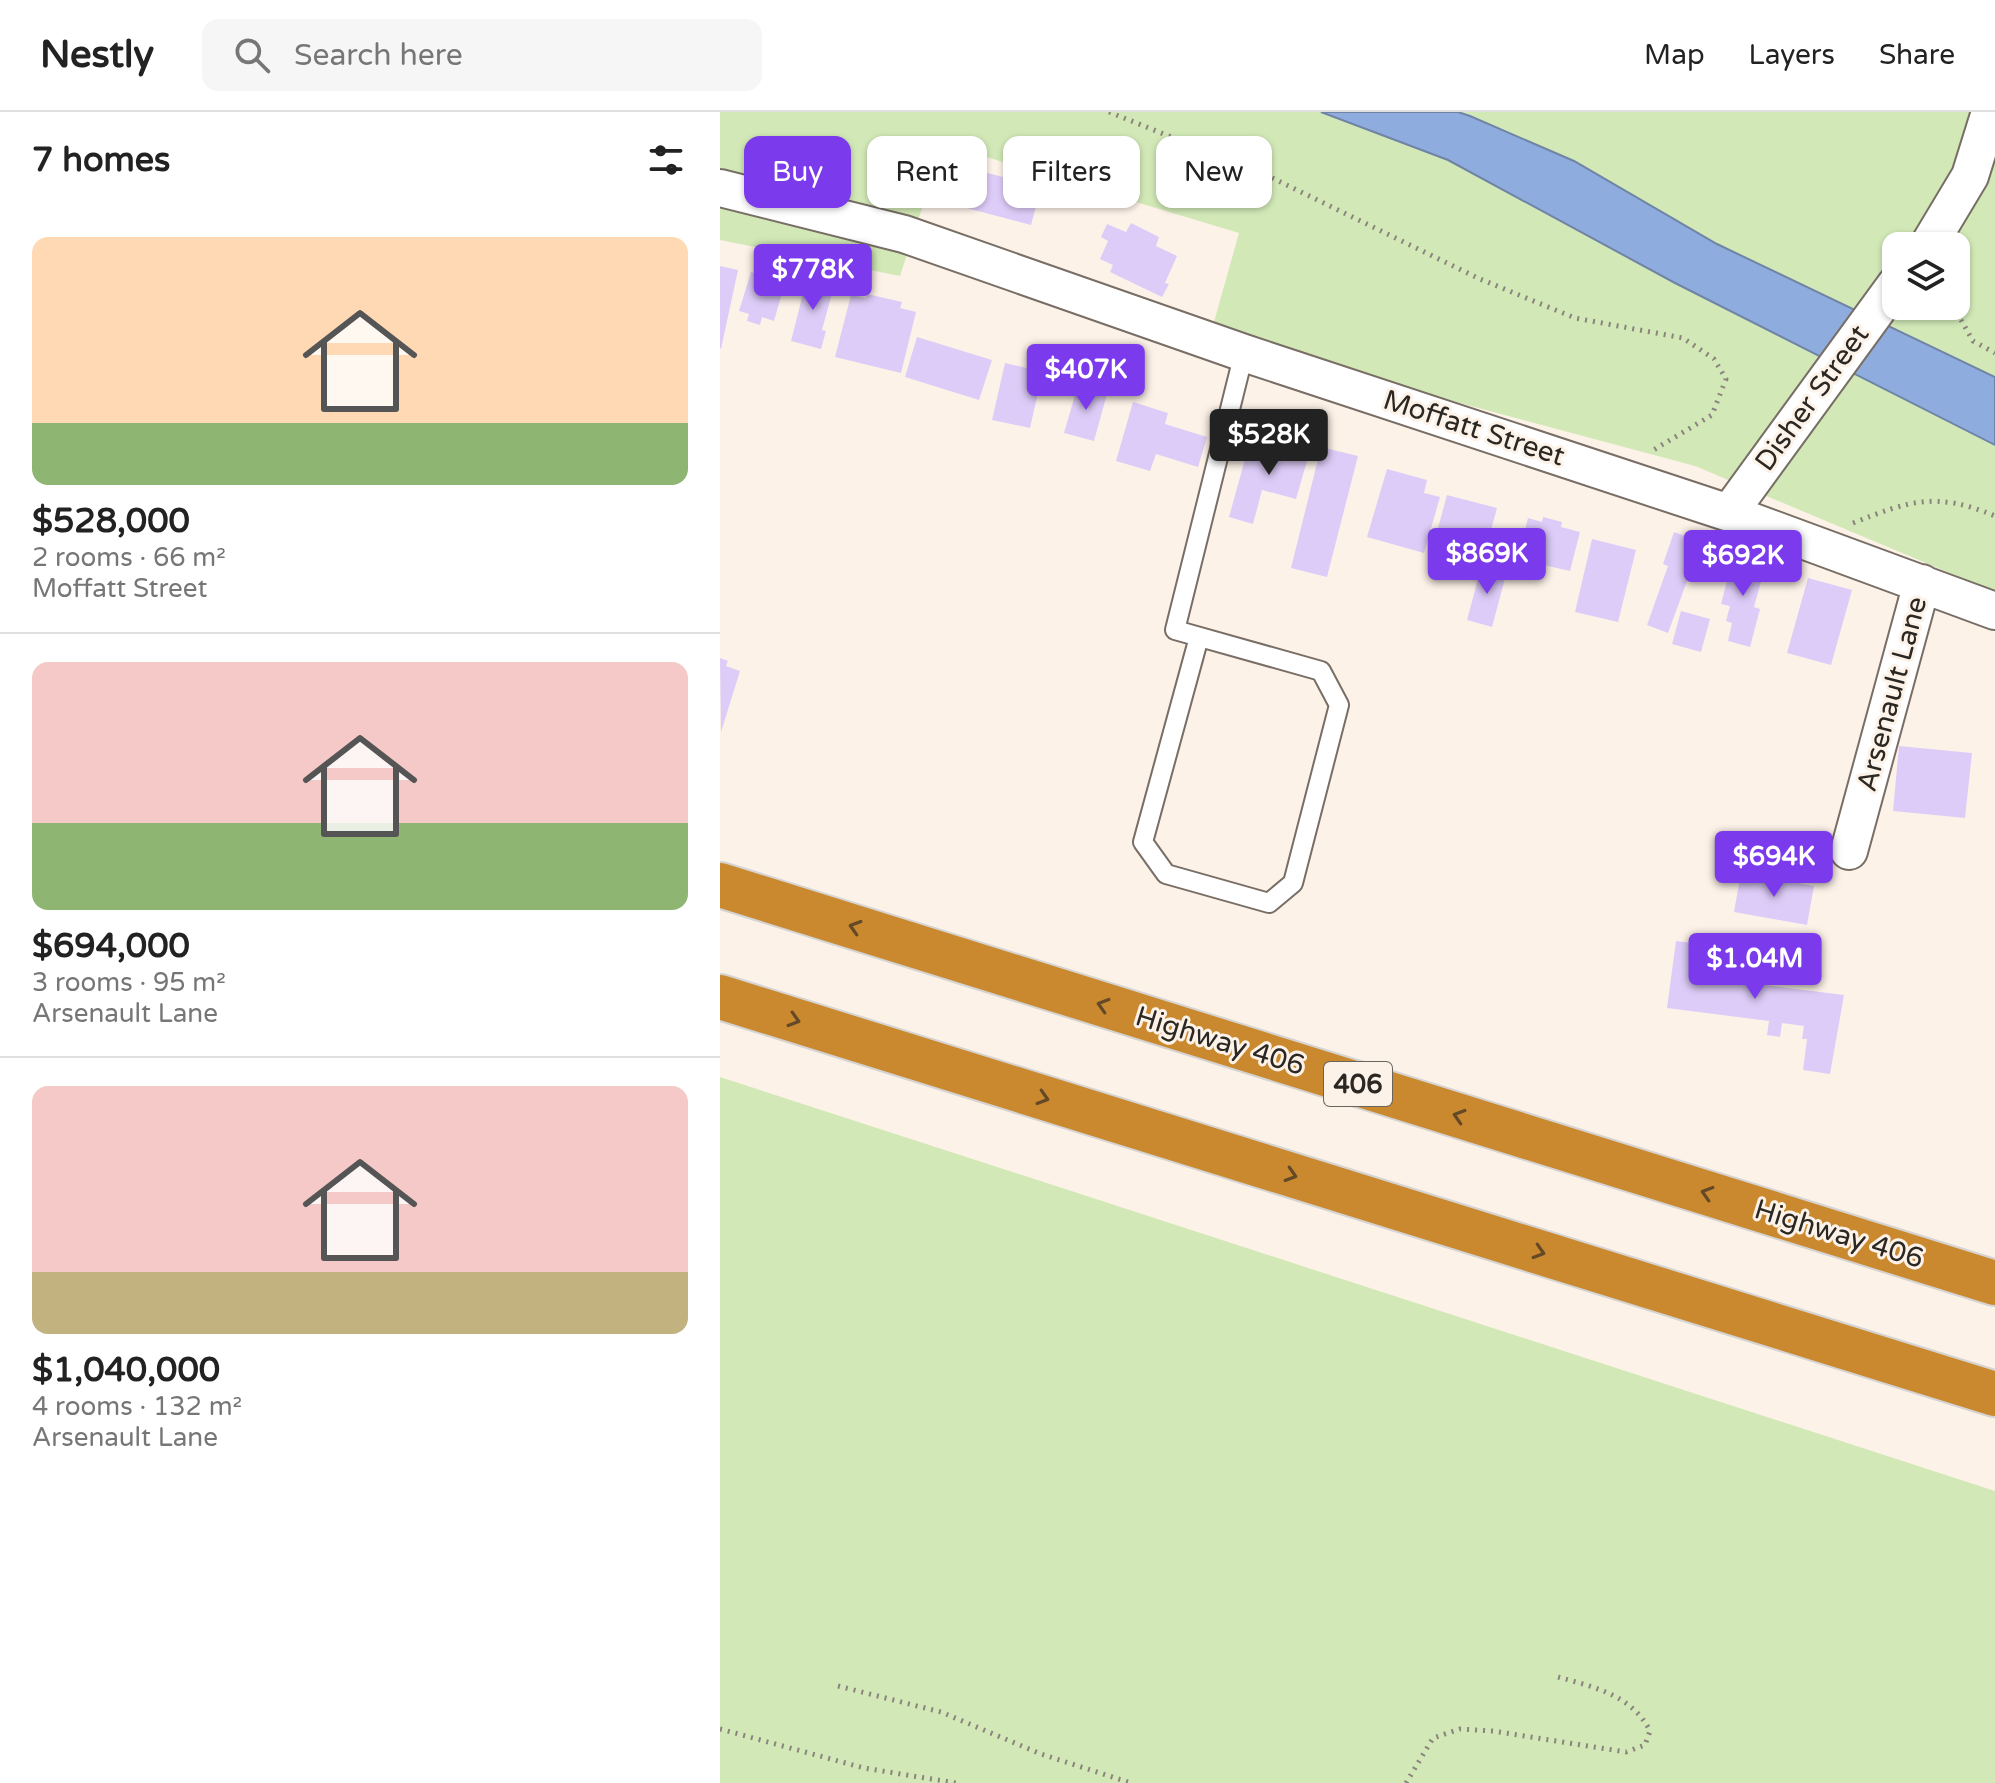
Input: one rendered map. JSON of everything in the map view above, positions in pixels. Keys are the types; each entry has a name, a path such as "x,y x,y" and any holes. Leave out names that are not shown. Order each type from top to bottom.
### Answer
{"highway":[{"name":"Highway 406","path":"720,885 1995,1283"},
{"path":"720,997 1995,1394"}],"street":[{"path":"1936,232 1970,176 1990,112"},
{"name":"Moffatt Street","path":"720,188 904,234 1244,353 1729,513 1995,611"},
{"name":"Disher Street","path":"1729,513 1882,302"},
{"name":"Arsenault Lane","path":"1849,851 1922,583"}],"lane":[{"path":"1199,637 1143,842 1166,874 1269,903 1293,883 1339,705 1321,671 1175,630 1244,353"}],"path":[{"path":"1109,112 1266,175 1480,279 1575,318 1683,338 1714,359 1726,379 1712,415 1613,473"},
{"path":"1961,320 1973,341 1995,353"},
{"path":"1807,541 1905,502 1962,501 1995,516"},
{"path":"1406,1783 1433,1738 1460,1729 1493,1731 1626,1752 1645,1745 1650,1731 1642,1716 1623,1699 1558,1677"},
{"path":"838,1686 941,1712 1041,1754 1131,1783"},
{"path":"720,1729 864,1768 956,1783"}],"green space":[{"path":"720,112 1995,112 1995,592 1695,466 1210,336 1239,233 1140,203 1140,136 1003,136 1003,162 987,157 987,136 867,136 867,208 922,208 900,276 720,240"},
{"path":"720,1077 1995,1491 1995,1783 720,1783"}],"water":[{"path":"1321,112 1458,112 1574,161 1717,244 1995,377 1995,445 1675,283 1448,160"}],"building":[{"path":"987,173 1003,177 1003,208 1035,208 1031,225 966,208 987,208"},
{"path":"1131,223 1159,237 1156,246 1177,256 1162,297 1110,272 1113,265 1100,259 1108,241 1101,237 1107,224 1126,232"},
{"path":"720,266 738,270 721,349 720,348"},
{"path":"761,267 787,276 774,321 762,317 760,325 747,321 749,314 739,311 751,272 759,274"},
{"path":"809,270 823,273 820,282 834,286 822,330 826,331 821,349 791,341"},
{"path":"867,294 902,302 900,308 916,312 901,373 835,357 851,295 866,298"},
{"path":"917,337 992,360 979,400 905,377"},
{"path":"1005,363 1039,371 1038,374 1042,375 1030,428 992,420"},
{"path":"1080,378 1092,381 1089,389 1107,394 1094,441 1064,433"},
{"path":"1133,402 1168,413 1165,424 1207,437 1198,467 1156,454 1150,471 1116,461"},
{"path":"1274,437 1311,447 1296,499 1262,490 1253,524 1229,517 1247,452 1269,458"},
{"path":"1321,447 1358,456 1327,577 1291,568"},
{"path":"1387,469 1427,480 1424,493 1440,497 1424,553 1367,537"},
{"path":"1447,495 1497,508 1485,552 1435,539"},
{"path":"1543,517 1562,522 1561,527 1580,532 1570,571 1518,559 1528,518 1542,522"},
{"path":"1674,532 1704,543 1701,549 1708,552 1699,577 1690,573 1668,633 1647,625 1668,566 1663,564"},
{"path":"1592,539 1636,550 1618,622 1575,612"},
{"path":"1734,554 1766,563 1754,607 1760,609 1750,647 1728,641 1732,623 1726,621 1730,606 1721,604"},
{"path":"1482,564 1507,571 1492,627 1467,620"},
{"path":"1808,578 1852,590 1831,665 1787,653"},
{"path":"1681,611 1710,619 1701,652 1672,644"},
{"path":"720,658 728,661 726,666 740,671 721,732"},
{"path":"1899,746 1972,753 1965,818 1893,811"},
{"path":"1741,873 1814,886 1807,925 1734,912"},
{"path":"1676,941 1719,946 1716,969 1756,974 1755,984 1844,995 1830,1074 1803,1070 1807,1039 1802,1039 1804,1026 1782,1023 1780,1037 1767,1035 1769,1021 1667,1008"}]}
